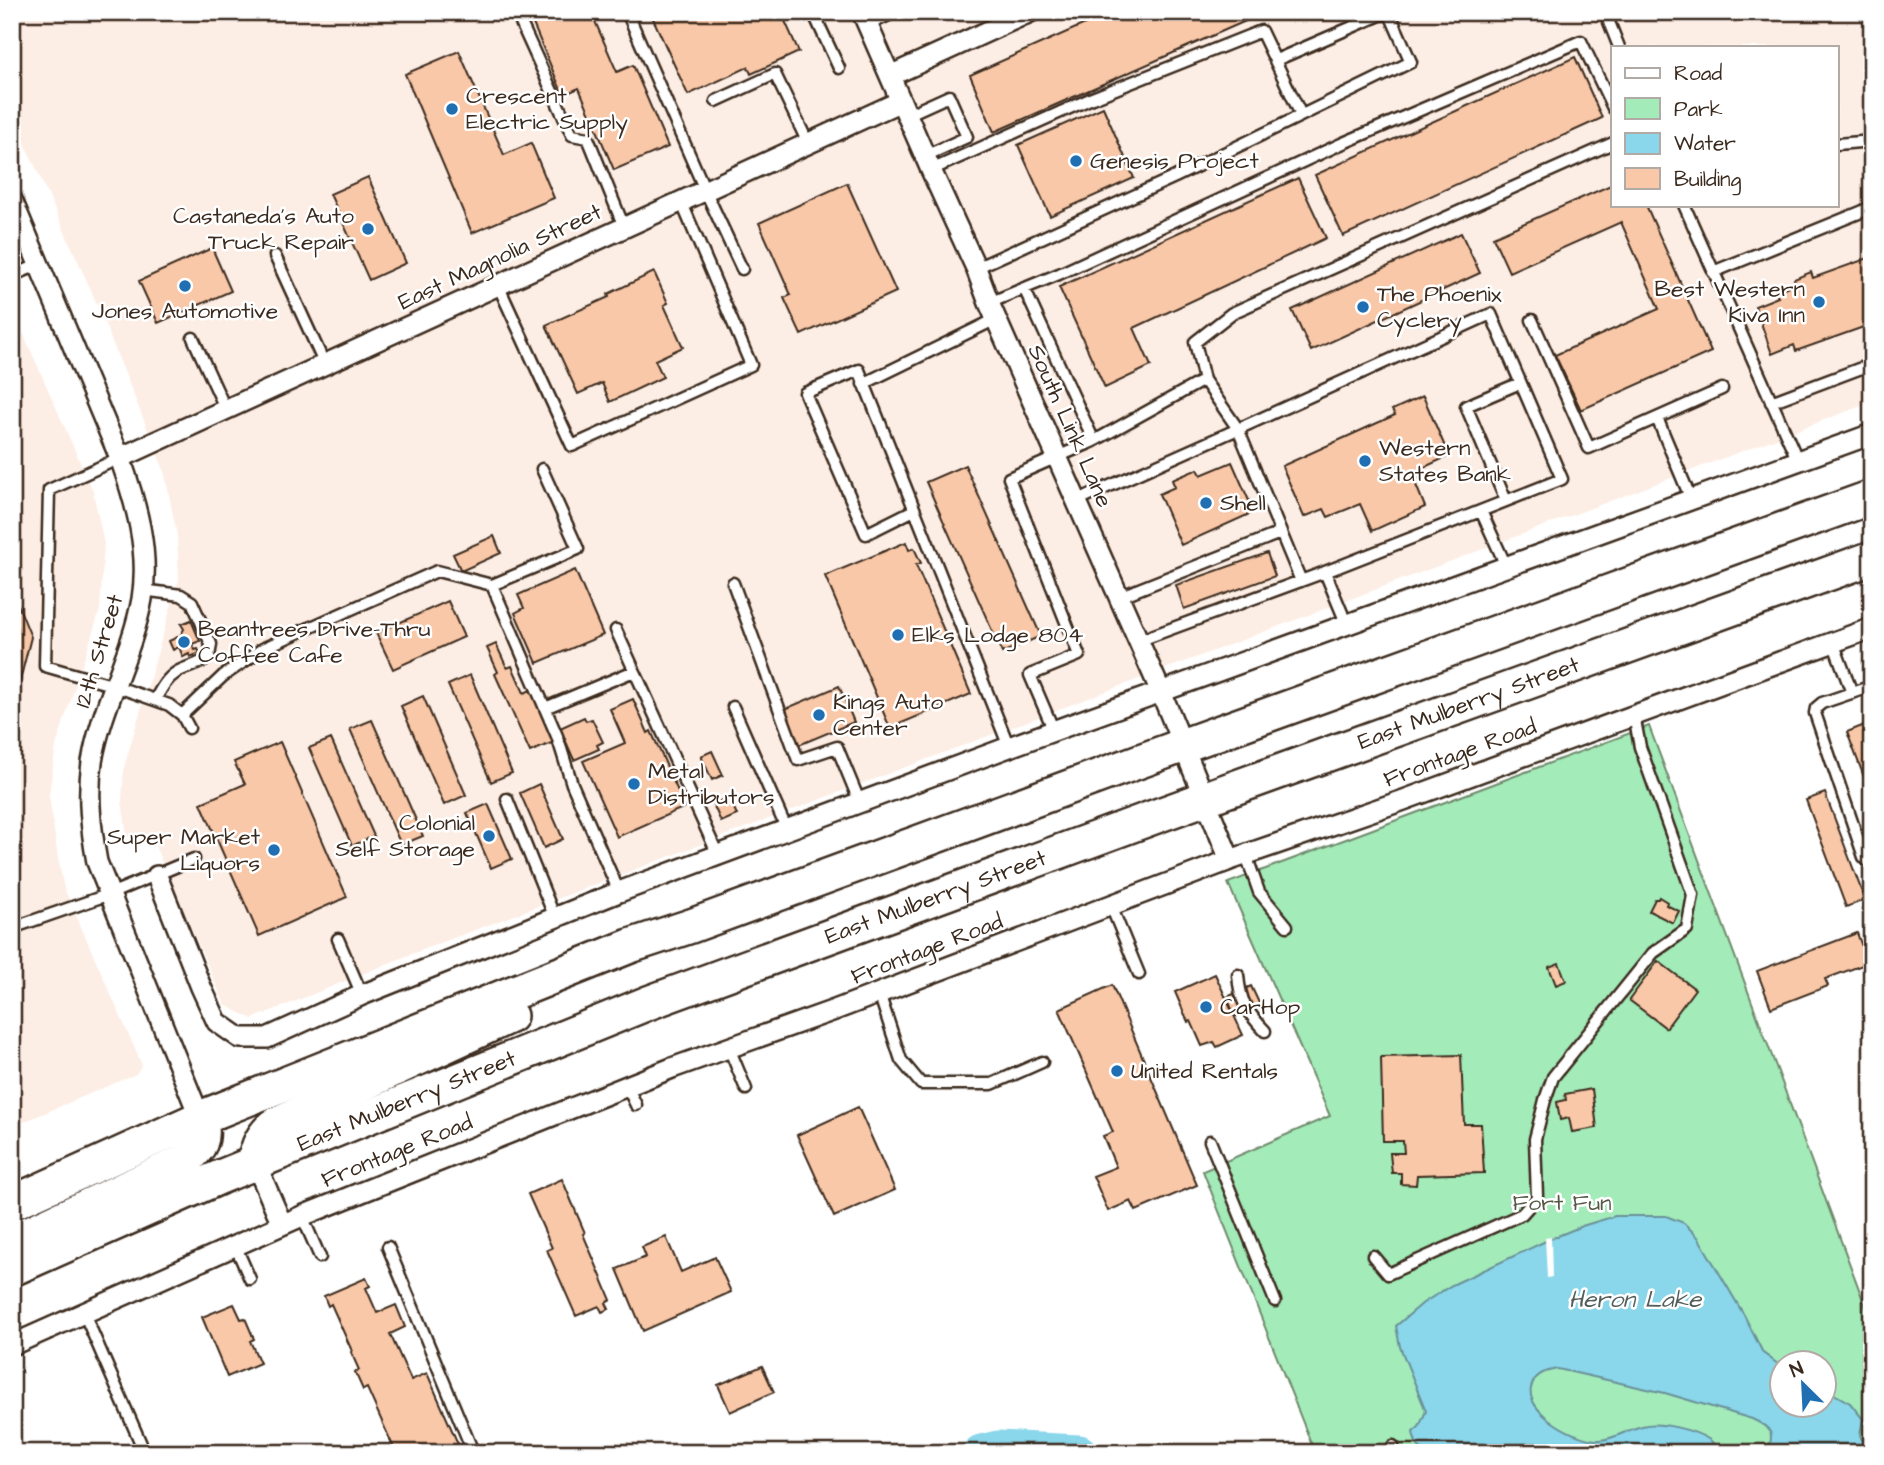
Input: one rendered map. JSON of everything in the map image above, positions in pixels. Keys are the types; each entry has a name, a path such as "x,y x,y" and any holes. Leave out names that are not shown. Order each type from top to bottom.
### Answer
{"highway":[{"path":"12,1203 200,1118 630,946 1872,497"},
{"name":"East Mulberry Street","path":"12,1269 255,1162 648,1003 1872,558"},
{"path":"255,1162 256,1151 263,1136 280,1122 564,992 691,926"},
{"path":"12,1241 184,1161 194,1153 203,1139 204,1131 200,1118"}],"street":[{"path":"890,76 1030,12"},
{"name":"South Link Lane","path":"865,18 1161,692 1205,799 1238,858"},
{"name":"East Magnolia Street","path":"120,458 808,143 904,108"},
{"name":"12th Street","path":"12,200 120,458 135,501 144,567 142,590 134,632 93,759 89,802 91,830 97,862 200,1118"},
{"path":"157,876 217,1022 240,1038 267,1038 362,995 619,892 1009,747 1872,434"},
{"name":"Frontage Road","path":"12,1345 282,1224 627,1086 1238,858 1872,628"},
{"path":"255,1162 282,1224"}],"lane":[{"path":"516,12 572,135 588,138 624,227"},
{"path":"627,12 742,269"},
{"path":"813,12 839,68"},
{"path":"865,18 895,12"},
{"path":"976,268 1175,177 1411,62 1388,12 1276,60"},
{"path":"1605,12 1619,46"},
{"path":"928,163 973,152 1090,99 1261,32 1301,115"},
{"path":"863,384 993,311 1024,288 1341,144 1581,41 1611,104"},
{"path":"716,101 775,74 808,143"},
{"path":"904,108 949,96 973,152"},
{"path":"928,163 967,137"},
{"path":"1839,144 1872,141"},
{"path":"1301,581 1238,429 1204,380 1195,342 1233,313 1611,143"},
{"path":"498,285 572,446 751,365 681,201"},
{"path":"1684,206 1798,461"},
{"path":"1713,272 1872,206"},
{"path":"275,256 325,365"},
{"path":"12,276 40,264"},
{"path":"1024,288 1094,441"},
{"path":"1076,501 1491,314 1562,479 1139,642"},
{"path":"1532,320 1588,448 1722,389"},
{"path":"193,338 226,410"},
{"path":"1771,402 1872,364"},
{"path":"914,510 866,534 805,393 859,370 1009,747"},
{"path":"1054,731 1030,674 1079,655 1009,478 1094,441 1204,380"},
{"path":"1506,501 1466,406 1520,383"},
{"path":"1657,418 1691,499"},
{"path":"120,458 49,490 45,666 115,685 169,705 182,715 190,728"},
{"path":"182,715 223,676 264,648 437,571 492,585 578,549 542,469"},
{"path":"1481,511 1507,568"},
{"path":"1119,597 1280,533"},
{"path":"1325,572 1347,625"},
{"path":"733,583 798,760 837,747 860,803"},
{"path":"492,585 557,736 572,784 619,892"},
{"path":"142,590 181,595 192,602 211,644 209,657 205,661 177,673 164,683 155,700"},
{"path":"616,630 718,855"},
{"path":"1833,642 1852,693"},
{"path":"545,708 634,671"},
{"path":"1872,686 1822,703 1815,713 1864,857 1872,865"},
{"path":"733,707 787,830"},
{"path":"1373,1256 1388,1274 1522,1214 1536,1197 1535,1139 1553,1077 1653,953 1687,929 1693,895 1640,747 1634,715"},
{"path":"508,799 555,918"},
{"path":"1238,858 1259,892 1287,926"},
{"path":"12,928 110,894 194,859"},
{"path":"1111,906 1139,974"},
{"path":"338,939 362,995"},
{"path":"1238,975 1239,992 1247,1011 1265,1031"},
{"path":"879,993 901,1060 921,1084 992,1084 1042,1062"},
{"path":"729,1048 746,1089"},
{"path":"627,1086 636,1105"},
{"path":"1210,1141 1275,1301"},
{"path":"302,1216 320,1257"},
{"path":"235,1245 250,1279"},
{"path":"388,1247 471,1447"},
{"path":"84,1313 145,1453"}],"shaded area":[{"path":"12,12 1872,12 1872,402 414,953 252,1019 225,1005 154,844 127,836 122,801 124,767 179,579 177,535 164,470 91,290 12,115"},
{"path":"12,308 93,491 104,544 100,610 56,746 49,795 64,888 142,1065 136,1074 12,1127"}],"green space":[{"name":"Fort Fun","path":"1649,726 1872,1324 1872,1453 1315,1453 1203,1171 1330,1116 1228,883"}],"water":[{"name":"Heron Lake","path":"1615,1216 1666,1216 1684,1223 1698,1237 1763,1353 1769,1357 1769,1420 1839,1420 1839,1397 1850,1403 1863,1419 1860,1435 1868,1453 1767,1453 1771,1441 1770,1432 1764,1425 1752,1419 1665,1393 1558,1369 1539,1375 1532,1385 1531,1395 1543,1414 1566,1430 1600,1440 1642,1426 1667,1426 1703,1436 1713,1443 1720,1453 1425,1451 1416,1442 1413,1432 1419,1427 1426,1411 1400,1347 1396,1326 1423,1303 1452,1285 1582,1226"}],"pier":[{"path":"1551,1237 1552,1277 1547,1278 1545,1238"}],"building":[{"path":"528,12 591,12 617,72 633,65 668,147 614,170 579,88 563,95"},
{"path":"650,12 781,12 799,52 751,74 748,67 688,95"},
{"path":"1112,12 1266,12 994,132 970,75"},
{"name":"Crescent Electric Supply","path":"459,51 504,155 531,143 554,198 472,233 405,74"},
{"path":"1575,57 1602,118 1343,236 1315,175"},
{"name":"Genesis Project","path":"1103,107 1134,178 1050,216 1018,145"},
{"name":"Castaneda's Auto Truck Repair","path":"368,177 406,263 369,280 330,194"},
{"path":"1298,178 1326,238 1134,328 1151,366 1105,388 1059,287"},
{"path":"847,183 896,292 801,335 784,298 791,295 759,223"},
{"path":"1611,185 1611,206 1646,206 1711,352 1581,410 1555,355 1659,309 1621,222 1509,272 1493,237"},
{"path":"1461,233 1480,273 1311,351 1292,310"},
{"name":"Jones Automotive","path":"212,248 231,291 158,323 139,281"},
{"name":"Best Western Kiva Inn","path":"1872,251 1872,324 1796,351 1794,345 1772,354 1755,306 1778,297 1775,292 1795,283 1794,279 1811,272 1813,278 1866,259"},
{"path":"654,272 668,303 664,305 683,347 655,360 663,377 610,402 602,383 578,394 546,325 609,297 608,294"},
{"name":"Western States Bank","path":"1423,396 1449,456 1420,469 1423,476 1414,480 1425,507 1372,531 1360,504 1328,517 1324,509 1304,517 1282,466 1395,415 1392,410"},
{"name":"Shell","path":"1232,462 1254,512 1181,545 1159,494 1175,487 1172,480 1198,469 1201,475"},
{"path":"965,465 1041,636 1002,653 926,482"},
{"path":"494,536 501,553 461,571 453,554"},
{"name":"Elks Lodge 804","path":"906,542 909,550 914,548 921,563 916,565 971,694 890,728 825,576"},
{"path":"1267,553 1275,576 1184,609 1176,585"},
{"path":"575,570 603,635 537,663 515,613 524,608 518,595"},
{"path":"12,590 31,637 12,712"},
{"path":"448,601 464,637 393,669 376,633"},
{"path":"191,620 200,641 192,644 200,653 183,657 179,647 173,650 169,641 180,636 184,629 181,624"},
{"path":"496,644 507,668 512,666 524,693 531,690 554,742 530,752 495,674 498,672 487,648"},
{"path":"470,675 512,773 491,782 448,685"},
{"name":"Kings Auto Center","path":"839,686 854,722 799,745 785,709"},
{"path":"423,696 466,795 444,805 401,706"},
{"name":"Metal Distributors","path":"633,699 648,733 651,731 685,807 617,837 583,761 625,743 610,709"},
{"path":"584,717 586,721 592,719 603,742 597,745 599,749 574,760 560,728"},
{"path":"372,720 423,836 401,845 350,729"},
{"path":"1872,722 1872,798 1847,732"},
{"path":"331,739 374,836 352,846 309,748"},
{"name":"Super Market Liquors","path":"280,742 347,897 259,936 201,803 245,784 234,762"},
{"path":"712,751 723,775 712,780 701,756"},
{"path":"539,784 563,839 544,848 520,793"},
{"path":"1825,793 1865,900 1846,907 1806,800"},
{"path":"729,797 737,815 721,822 713,804"},
{"name":"Colonial Self Storage","path":"488,804 512,859 491,868 467,813"},
{"path":"1659,897 1667,902 1666,905 1679,911 1673,923 1649,911"},
{"path":"1857,933 1868,963 1825,979 1828,986 1771,1008 1757,971"},
{"path":"1658,961 1695,989 1666,1028 1629,1000"},
{"path":"1559,963 1566,981 1556,985 1549,967"},
{"name":"CarHop","path":"1215,974 1243,1035 1217,1047 1214,1042 1202,1046 1175,992"},
{"name":"United Rentals","path":"1112,985 1197,1185 1136,1211 1131,1201 1108,1211 1093,1176 1116,1167 1103,1136 1113,1132 1059,1009"},
{"path":"1251,986 1260,1005 1235,1017 1227,997"},
{"path":"1461,1055 1464,1124 1481,1124 1484,1173 1417,1175 1416,1185 1401,1184 1401,1173 1392,1173 1390,1153 1404,1153 1403,1141 1383,1141 1381,1057"},
{"path":"1592,1089 1597,1128 1572,1132 1569,1118 1560,1120 1557,1102 1566,1100 1565,1094"},
{"path":"858,1107 895,1190 834,1217 797,1135"},
{"path":"562,1179 611,1300 606,1303 609,1309 602,1312 599,1306 576,1316 547,1250 552,1248 528,1194"},
{"path":"666,1237 681,1272 715,1257 731,1292 643,1331 617,1269 646,1257 642,1247"},
{"path":"366,1278 370,1286 366,1288 377,1313 396,1305 405,1327 390,1334 411,1380 427,1373 462,1453 396,1453 367,1388 363,1390 355,1372 359,1370 352,1351 331,1304 328,1306 324,1296"},
{"path":"234,1304 241,1319 245,1318 254,1339 250,1341 260,1363 227,1377 202,1317"},
{"path":"762,1366 774,1392 730,1412 718,1385"}],"waterway":[{"path":"981,1453 998,1449 1079,1453"}],"place":[{"name":"Crescent Electric Supply","path":"452,109"},
{"name":"Genesis Project","path":"1076,161"},
{"name":"Castaneda's Auto Truck Repair","path":"368,229"},
{"name":"Jones Automotive","path":"185,286"},
{"name":"Best Western Kiva Inn","path":"1819,302"},
{"name":"The Phoenix Cyclery","path":"1363,307"},
{"name":"Western States Bank","path":"1365,461"},
{"name":"Shell","path":"1206,503"},
{"name":"Elks Lodge 804","path":"898,635"},
{"name":"Beantrees Drive-Thru Coffee Cafe","path":"184,642"},
{"name":"Kings Auto Center","path":"819,715"},
{"name":"Metal Distributors","path":"634,784"},
{"name":"Colonial Self Storage","path":"489,836"},
{"name":"Super Market Liquors","path":"274,850"},
{"name":"CarHop","path":"1206,1007"},
{"name":"United Rentals","path":"1117,1071"}]}
